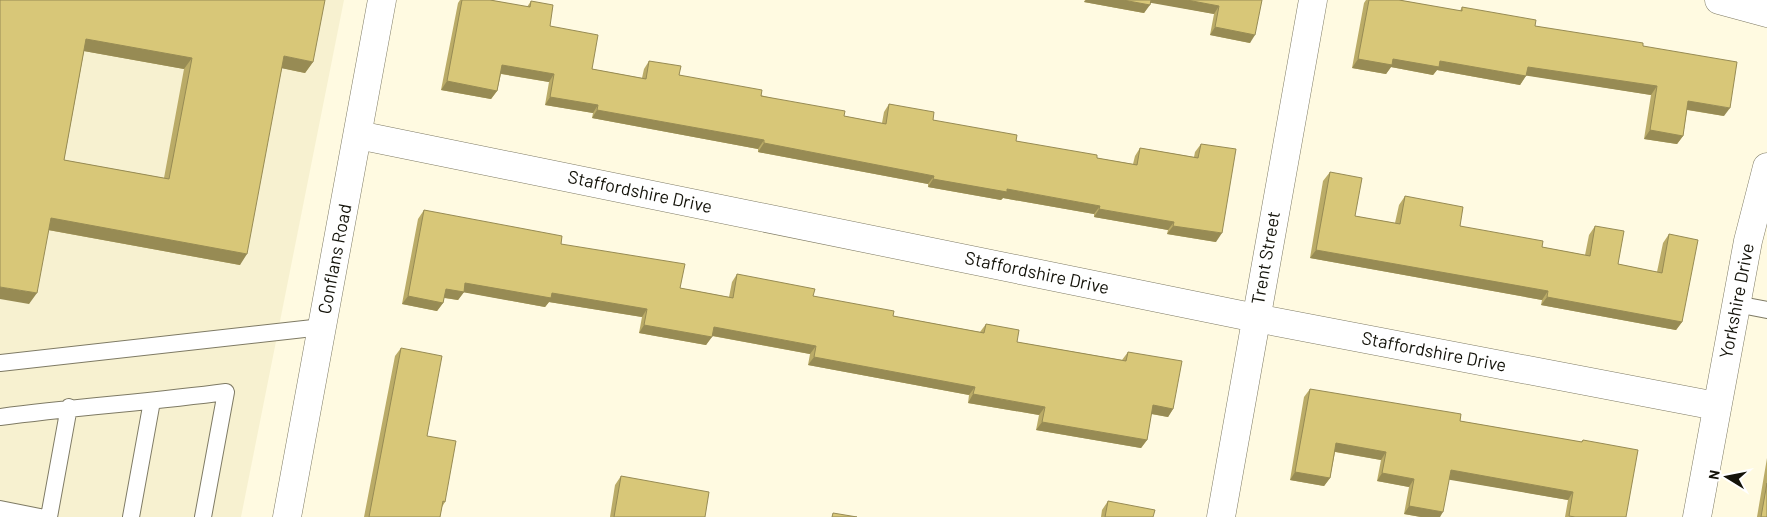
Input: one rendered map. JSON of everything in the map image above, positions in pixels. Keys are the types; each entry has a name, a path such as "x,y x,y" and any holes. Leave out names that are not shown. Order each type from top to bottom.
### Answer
{"street":[{"name":"Conflans Road","path":"287,517 382,0"},
{"name":"Trent Street","path":"1221,517 1313,0"},
{"path":"1719,0 1767,13"},
{"name":"Staffordshire Drive","path":"358,135 1256,318 1716,406"},
{"name":"Yorkshire Drive","path":"1697,517 1748,241 1767,167"}],"lane":[{"path":"1736,304 1767,310"},
{"path":"0,364 322,327"},
{"path":"0,417 69,407 152,401 226,392 203,517"},
{"path":"131,517 152,401"},
{"path":"49,517 69,407"},
{"path":"0,510 40,517"}],"shaded area":[{"path":"0,0 344,0 241,517 0,517"}],"building":[{"path":"0,0 325,0 313,62 284,56 247,254 51,218 37,293 0,287","holes":["86,39 192,58 169,179 64,160"]},
{"path":"462,0 490,0 530,7 531,1 553,5 550,26 598,35 592,69 646,79 649,61 681,66 679,75 762,90 761,96 845,111 844,116 886,124 889,104 934,112 933,120 1017,135 1016,141 1097,155 1097,158 1137,165 1140,148 1198,158 1201,144 1236,149 1222,233 1173,226 1174,222 1099,209 1100,206 1007,189 1007,192 933,179 934,176 764,143 764,140 597,110 598,105 550,97 554,74 502,65 497,91 447,81"},
{"path":"1123,0 1151,0 1150,5"},
{"path":"1187,0 1262,0 1255,35 1215,27 1219,6"},
{"path":"1369,0 1399,0 1462,11 1462,7 1536,20 1535,26 1643,43 1643,46 1737,62 1730,108 1688,101 1683,136 1650,130 1657,86 1528,67 1526,76 1440,61 1439,67 1393,59 1392,65 1358,59"},
{"path":"1330,172 1362,178 1355,216 1400,224 1405,196 1463,207 1460,226 1543,241 1542,247 1590,256 1595,226 1624,231 1618,264 1662,273 1669,234 1698,240 1682,322 1547,297 1548,291 1316,250"},
{"path":"424,210 562,236 561,244 685,264 680,288 733,298 737,274 815,289 813,296 894,311 893,316 984,333 986,324 1019,330 1017,342 1126,361 1128,352 1182,361 1173,409 1153,405 1147,440 1042,422 1045,407 973,394 975,387 814,357 816,346 714,327 712,337 644,325 647,309 552,293 551,298 465,283 464,292 446,289 443,303 408,296"},
{"path":"401,348 442,356 427,436 456,441 445,502 443,501 440,517 369,517"},
{"path":"1310,389 1461,414 1460,421 1638,450 1626,517 1569,516 1573,492 1451,470 1443,512 1409,506 1414,479 1382,473 1386,452 1336,443 1330,478 1295,472"},
{"path":"621,476 709,492 705,517 614,517"},
{"path":"1767,483 1767,517 1761,517"},
{"path":"1108,501 1155,510 1153,517 1105,517"},
{"path":"833,513 857,517 832,517"}]}
